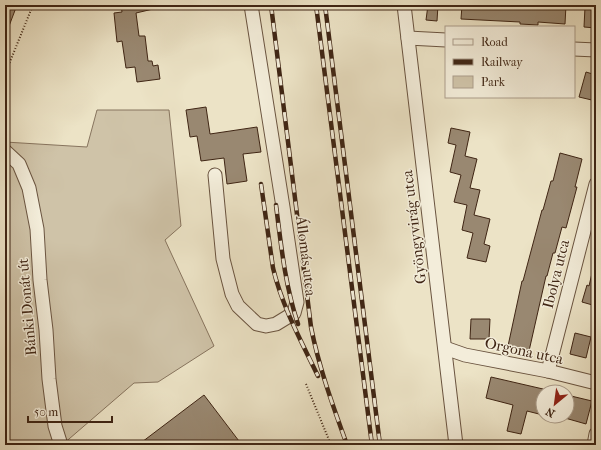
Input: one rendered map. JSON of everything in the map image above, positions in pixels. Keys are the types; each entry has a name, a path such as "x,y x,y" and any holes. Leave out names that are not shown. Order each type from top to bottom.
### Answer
{"street":[{"name":"Állomás utca","path":"215,175 223,259 232,294 238,306 257,324 266,326 276,324 294,313 297,302 251,5"},
{"name":"Gyöngyvirág utca","path":"404,5 456,445"},
{"path":"408,38 445,40"},
{"path":"575,49 596,50"},
{"name":"Bánki Donát út","path":"5,151 19,164 31,195 37,229 49,379 55,426 61,445"},
{"name":"Ibolya utca","path":"548,371 596,184"},
{"name":"Orgona utca","path":"445,348 465,355 548,371 596,383"},
{"path":"594,445 596,434"}],"path":[{"path":"5,74 33,5"},
{"path":"306,384 331,445"}],"green space":[{"path":"97,110 169,110 181,226 165,240 214,346 158,382 134,383 62,445 5,445 5,142 87,147"}],"building":[{"path":"5,5 17,5 6,34 5,34"},
{"path":"121,5 153,5 153,9 136,13 139,36 145,36 148,61 152,61 153,66 158,65 160,79 137,82 135,67 126,68 122,41 117,42 114,13 122,12"},
{"path":"428,5 438,5 437,21 426,20"},
{"path":"462,5 566,5 565,24 538,22 538,25 520,24 520,22 461,19"},
{"path":"585,7 596,8 596,28 584,27"},
{"path":"586,72 596,75 596,101 579,97"},
{"path":"206,107 210,134 257,127 261,152 243,154 247,181 227,184 224,158 201,161 197,136 190,137 186,110"},
{"path":"451,128 470,132 465,156 477,159 470,188 480,190 474,215 490,219 484,244 490,246 486,262 467,258 473,233 462,230 467,205 454,202 461,175 450,172 456,145 448,143"},
{"path":"560,153 582,159 575,187 577,187 566,228 562,227 555,253 553,253 546,276 529,351 508,346 522,281 542,210 551,181 553,181"},
{"path":"593,269 596,269 596,306 582,302 587,285 589,286"},
{"path":"471,319 490,319 489,339 470,339"},
{"path":"575,333 591,337 586,358 570,354"},
{"path":"491,377 535,387 535,413 527,411 521,434 507,431 513,405 486,398"},
{"path":"204,395 242,445 138,445"},
{"path":"575,397 592,401 586,424 575,421"}],"railway":[{"path":"271,5 311,327 322,372 347,445"},
{"path":"316,5 372,445"},
{"path":"325,5 380,445"},
{"path":"261,184 273,268 281,296 292,323 318,376"},
{"path":"276,205 287,280 298,324"}]}
